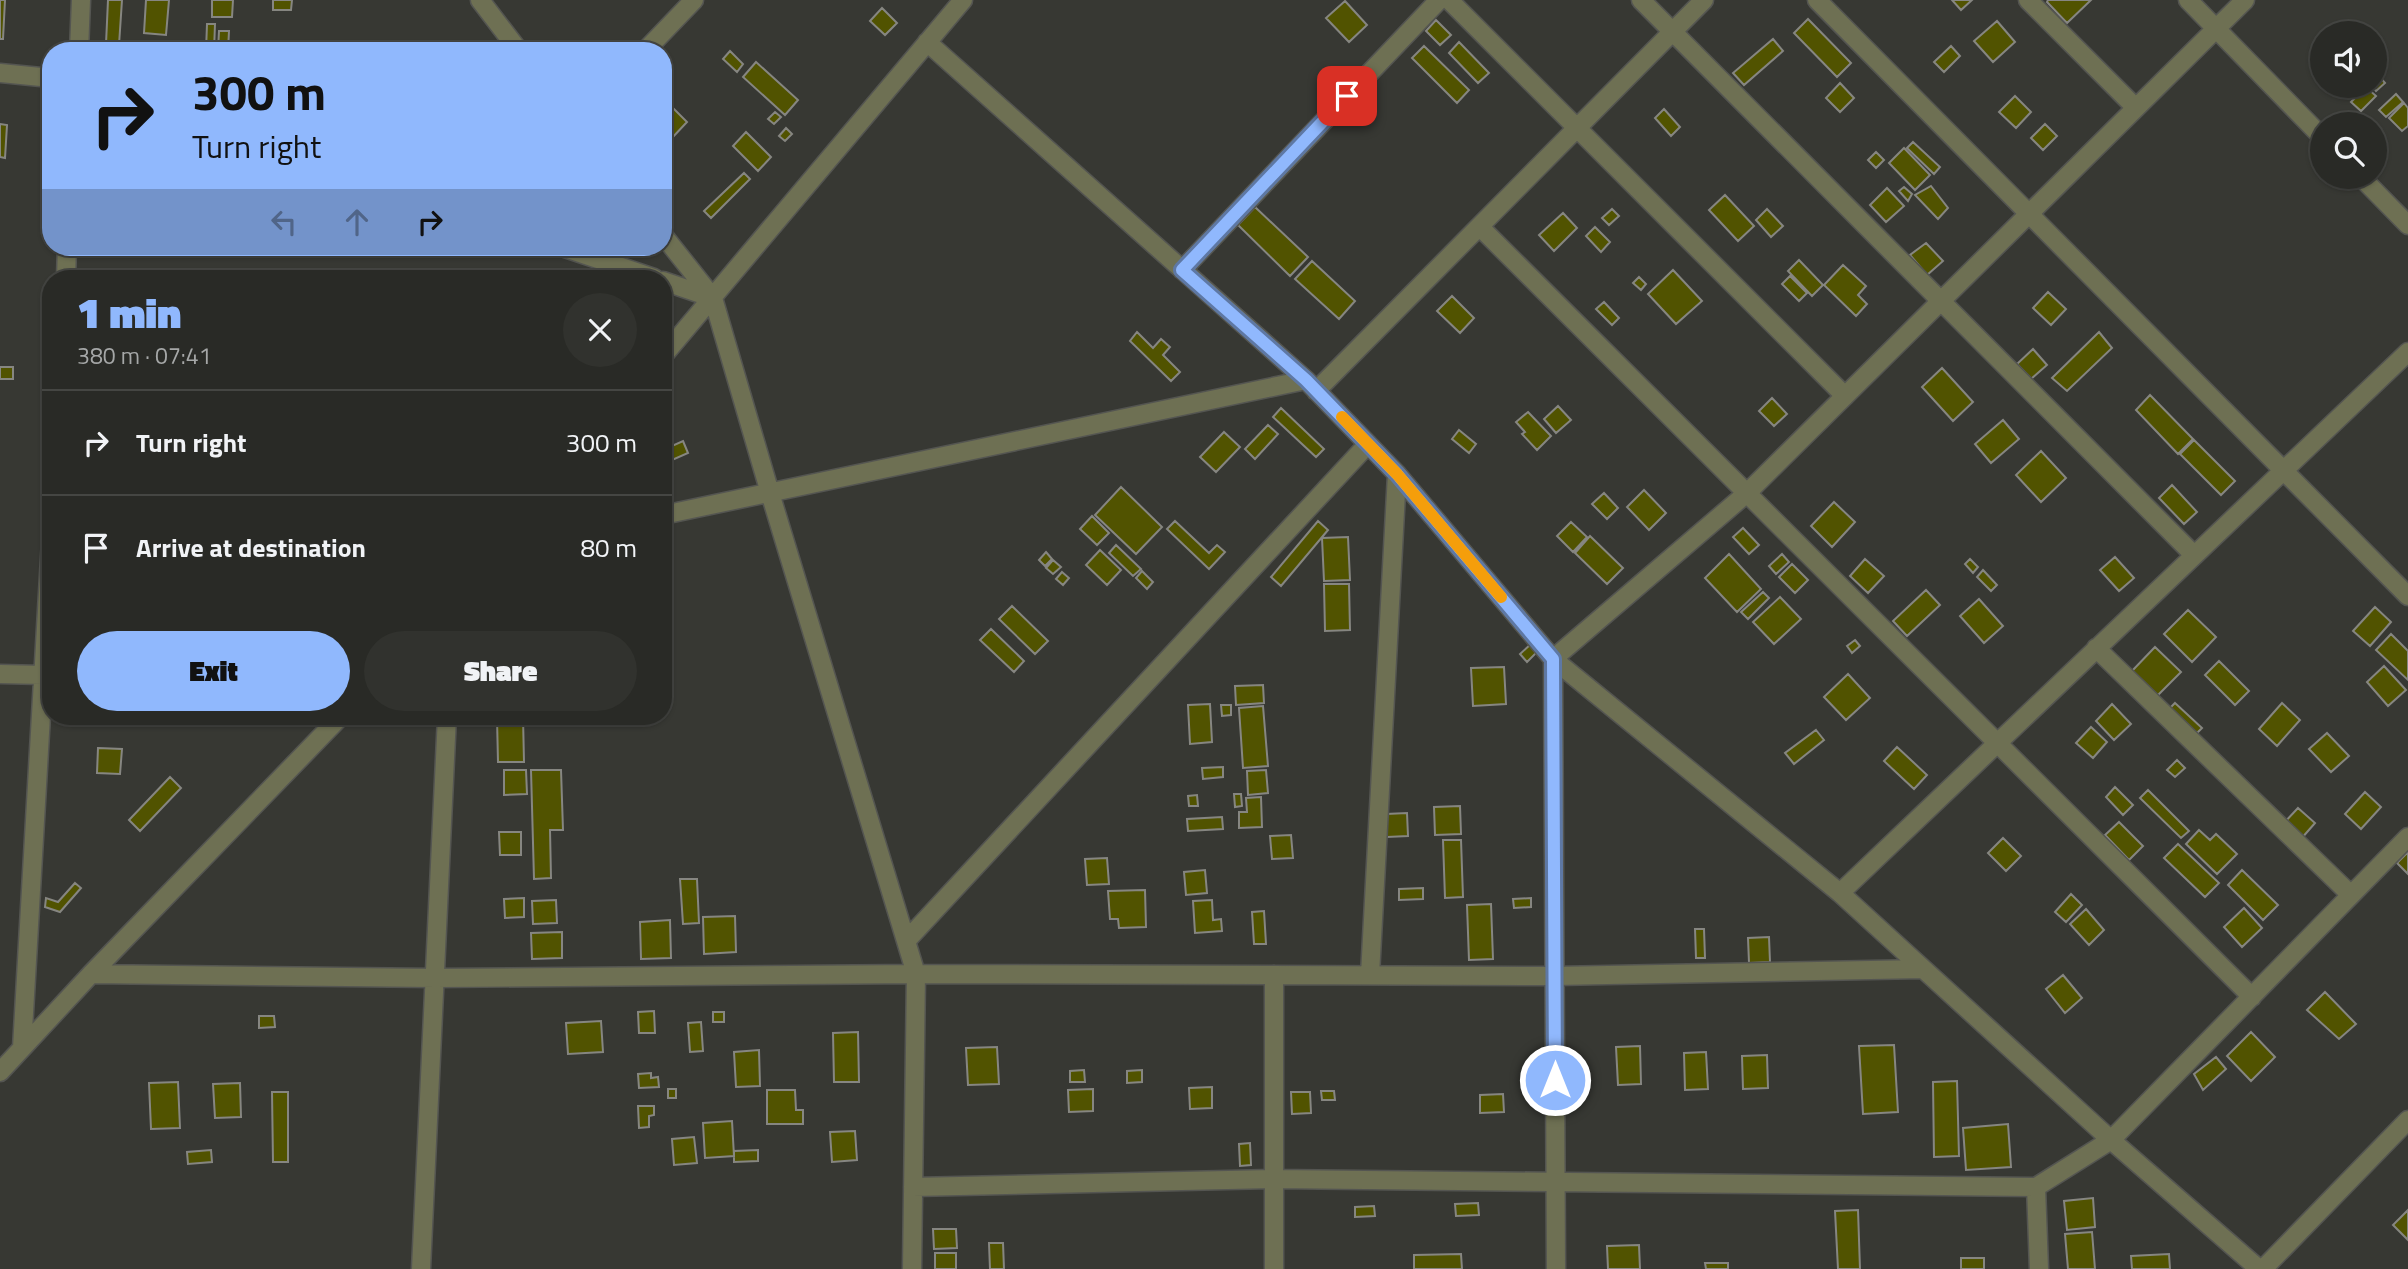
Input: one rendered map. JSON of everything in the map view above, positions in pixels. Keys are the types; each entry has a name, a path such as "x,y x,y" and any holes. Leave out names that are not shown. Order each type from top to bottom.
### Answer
{"street":[{"path":"79,42 81,0"},
{"path":"480,0 512,42"},
{"path":"654,42 694,0"},
{"path":"672,346 963,0"},
{"path":"1182,270 1439,0"},
{"path":"1449,0 1845,396"},
{"path":"1641,0 2194,555"},
{"path":"672,513 1311,386 1480,226 1704,0"},
{"path":"1817,0 2408,596"},
{"path":"2028,0 2136,108"},
{"path":"2188,0 2310,125"},
{"path":"1556,1269 1553,659 1747,493 2245,0"},
{"path":"927,42 1311,386 1397,474 1553,659 1840,894 2111,1140 2261,1269 2408,1120"},
{"path":"0,73 42,77"},
{"path":"2373,189 2408,225"},
{"path":"1480,226 2252,997"},
{"path":"672,246 713,298 916,974 912,1269"},
{"path":"589,256 630,270"},
{"path":"672,284 713,298"},
{"path":"1840,894 2408,352"},
{"path":"906,941 1368,444"},
{"path":"1370,975 1397,474"},
{"path":"2096,648 2351,895"},
{"path":"0,674 42,675"},
{"path":"22,1048 42,693"},
{"path":"0,1072 332,725"},
{"path":"422,1269 447,725"},
{"path":"913,1187 1274,1179 2036,1187 2111,1140 2408,838"},
{"path":"91,974 435,978 916,974 1555,976 1923,969"},
{"path":"1274,975 1274,1269"},
{"path":"2036,1187 2039,1269"}],"building":[{"path":"0,0 5,0 3,39 0,39"},
{"path":"108,0 122,0 119,42 106,42"},
{"path":"146,0 169,0 166,35 144,33"},
{"path":"212,0 233,0 232,17 212,17"},
{"path":"273,0 292,0 291,10 273,10"},
{"path":"1952,0 1972,0 1961,10"},
{"path":"2048,0 2091,0 2067,23"},
{"path":"1345,1 1367,25 1349,42 1326,18"},
{"path":"882,8 897,23 885,35 870,21"},
{"path":"1808,19 1851,63 1837,77 1794,33"},
{"path":"1436,20 1451,35 1440,45 1426,31"},
{"path":"1997,21 2015,42 1993,62 1974,41"},
{"path":"207,24 215,24 214,42 206,42"},
{"path":"219,31 229,31 228,42 218,42"},
{"path":"1773,39 1783,51 1744,85 1733,73"},
{"path":"1459,42 1489,73 1478,83 1449,53"},
{"path":"1424,46 1469,90 1457,103 1412,58"},
{"path":"1951,46 1960,56 1944,72 1934,62"},
{"path":"730,51 743,64 737,72 723,59"},
{"path":"756,62 798,100 785,115 743,77"},
{"path":"1840,83 1854,98 1840,112 1826,98"},
{"path":"2396,94 2403,102 2387,116 2387,112 2379,110"},
{"path":"2015,96 2031,112 2016,128 1999,112"},
{"path":"2355,98 2374,98 2361,111 2351,102"},
{"path":"2404,103 2408,108 2408,126 2402,131 2389,118"},
{"path":"672,107 687,122 672,138"},
{"path":"1664,109 1680,127 1671,136 1655,118"},
{"path":"775,112 781,117 774,124 768,119"},
{"path":"0,124 7,125 5,158 0,157"},
{"path":"2045,124 2057,136 2043,150 2031,138"},
{"path":"786,128 792,134 785,141 779,136"},
{"path":"746,132 771,157 758,171 733,146"},
{"path":"1913,142 1940,167 1934,174 1907,148"},
{"path":"1904,148 1930,175 1915,190 1889,163"},
{"path":"1876,152 1884,160 1876,168 1868,160"},
{"path":"744,173 750,179 711,218 704,211"},
{"path":"1931,186 1948,208 1938,219 1915,195"},
{"path":"1904,187 1912,194 1908,201 1899,191"},
{"path":"1887,188 1904,206 1886,222 1870,205"},
{"path":"1725,195 1754,226 1738,241 1709,210"},
{"path":"1255,207 1308,257 1290,276 1238,225"},
{"path":"1612,209 1619,216 1609,225 1602,218"},
{"path":"1767,209 1783,226 1771,237 1756,220"},
{"path":"1563,213 1577,228 1554,251 1539,235"},
{"path":"1595,227 1610,242 1601,252 1586,236"},
{"path":"1926,243 1943,261 1927,275 1910,255"},
{"path":"1799,260 1823,285 1812,296 1788,271"},
{"path":"1312,261 1355,301 1339,319 1295,279"},
{"path":"1843,265 1866,286 1858,295 1867,304 1856,316 1824,285"},
{"path":"1673,270 1702,301 1676,324 1648,294"},
{"path":"1790,276 1807,293 1799,301 1782,284"},
{"path":"1639,277 1646,284 1641,290 1633,283"},
{"path":"2048,292 2066,309 2051,325 2033,308"},
{"path":"1452,296 1474,318 1460,333 1437,311"},
{"path":"1604,302 1619,318 1612,325 1596,309"},
{"path":"1137,332 1153,348 1161,339 1170,347 1163,355 1180,372 1171,381 1130,341"},
{"path":"2099,332 2112,348 2067,391 2052,378"},
{"path":"2033,349 2047,365 2031,379 2017,364"},
{"path":"0,367 13,367 13,379 0,379"},
{"path":"1942,368 1973,402 1953,421 1922,387"},
{"path":"2150,395 2193,439 2178,454 2136,410"},
{"path":"1772,398 1787,414 1774,426 1759,411"},
{"path":"1558,406 1571,420 1556,433 1544,419"},
{"path":"1281,408 1324,449 1316,457 1273,417"},
{"path":"1528,412 1551,436 1537,450 1522,434 1525,432 1516,422"},
{"path":"2003,420 2019,439 1991,463 1975,444"},
{"path":"1268,425 1278,434 1255,459 1245,449"},
{"path":"1459,430 1476,444 1469,453 1452,439"},
{"path":"1224,432 1240,447 1216,472 1200,457"},
{"path":"2194,440 2235,481 2221,495 2180,454"},
{"path":"683,441 688,453 672,460 672,446"},
{"path":"2041,451 2066,478 2041,502 2016,475"},
{"path":"2172,485 2197,512 2184,524 2159,498"},
{"path":"1121,487 1162,527 1136,554 1095,515"},
{"path":"1644,490 1666,513 1649,530 1627,507"},
{"path":"1604,493 1618,508 1607,519 1592,504"},
{"path":"1834,502 1855,522 1832,547 1811,526"},
{"path":"1092,516 1109,533 1097,545 1080,529"},
{"path":"1175,521 1209,553 1217,545 1225,552 1209,569 1167,529"},
{"path":"1318,521 1328,530 1281,586 1271,577"},
{"path":"1571,522 1587,537 1573,552 1557,536"},
{"path":"1743,528 1759,545 1749,554 1733,537"},
{"path":"1590,536 1623,568 1607,584 1575,553"},
{"path":"1348,537 1350,580 1324,581 1322,538"},
{"path":"1116,545 1141,569 1133,576 1109,553"},
{"path":"1100,550 1121,570 1107,585 1086,565"},
{"path":"1046,552 1052,559 1045,566 1039,560"},
{"path":"1729,554 1761,589 1737,612 1705,578"},
{"path":"1782,554 1789,562 1776,574 1769,566"},
{"path":"2115,557 2134,578 2119,591 2100,570"},
{"path":"1865,559 1884,576 1868,593 1850,576"},
{"path":"1970,559 1978,567 1973,573 1965,564"},
{"path":"1053,560 1061,567 1053,574 1046,568"},
{"path":"1792,564 1808,580 1795,593 1779,577"},
{"path":"1983,570 1997,585 1991,591 1977,577"},
{"path":"1142,571 1153,582 1147,589 1136,578"},
{"path":"1062,572 1069,578 1063,585 1056,579"},
{"path":"1324,584 1349,584 1350,630 1325,631"},
{"path":"1926,590 1940,605 1907,636 1893,621"},
{"path":"1763,592 1769,598 1748,619 1741,612"},
{"path":"1780,597 1801,619 1774,644 1753,622"},
{"path":"1979,599 2003,626 1984,643 1960,616"},
{"path":"1012,606 1048,641 1035,654 999,619"},
{"path":"2375,607 2391,622 2370,646 2353,631"},
{"path":"2188,610 2216,637 2192,662 2164,634"},
{"path":"991,629 1024,661 1014,672 980,640"},
{"path":"2391,634 2408,651 2408,680 2376,650"},
{"path":"1855,640 1860,646 1852,653 1847,646"},
{"path":"1532,643 1538,651 1527,662 1520,654"},
{"path":"2155,647 2181,672 2157,696 2131,672"},
{"path":"2219,661 2249,691 2235,705 2205,675"},
{"path":"2384,666 2406,690 2388,706 2367,682"},
{"path":"1504,667 1506,704 1473,706 1471,668"},
{"path":"1848,674 1870,698 1846,720 1824,697"},
{"path":"1263,685 1264,703 1236,705 1235,686"},
{"path":"2175,703 2202,728 2195,735 2168,710"},
{"path":"2282,703 2300,720 2277,746 2259,729"},
{"path":"1210,704 1212,742 1190,744 1188,705"},
{"path":"2112,704 2131,724 2114,740 2096,721"},
{"path":"1221,705 1231,705 1231,715 1222,716"},
{"path":"1263,706 1268,766 1243,768 1239,708"},
{"path":"497,725 523,725 524,762 498,762"},
{"path":"2091,727 2107,742 2093,758 2076,743"},
{"path":"1816,730 1824,740 1794,764 1785,753"},
{"path":"2327,733 2349,756 2331,772 2309,749"},
{"path":"1897,747 1927,775 1914,789 1884,761"},
{"path":"98,748 122,749 120,774 97,773"},
{"path":"2177,760 2185,768 2175,777 2167,770"},
{"path":"1223,767 1223,777 1203,779 1202,768"},
{"path":"504,770 526,770 527,794 504,795"},
{"path":"531,770 561,770 563,830 550,830 551,878 534,879"},
{"path":"1266,770 1268,793 1248,795 1247,771"},
{"path":"170,777 181,788 140,831 129,820"},
{"path":"2115,787 2133,805 2123,815 2106,797"},
{"path":"2148,790 2189,831 2181,838 2140,798"},
{"path":"2365,792 2381,807 2361,829 2345,814"},
{"path":"1234,794 1241,794 1242,806 1235,807"},
{"path":"1197,795 1198,806 1189,806 1188,796"},
{"path":"1261,797 1262,827 1239,828 1239,812 1247,812 1246,798"},
{"path":"1460,806 1461,834 1435,835 1434,807"},
{"path":"2298,808 2315,823 2301,839 2283,824"},
{"path":"1407,813 1408,836 1387,837 1386,814"},
{"path":"1222,817 1223,829 1188,831 1187,819"},
{"path":"2119,822 2143,846 2129,860 2105,835"},
{"path":"2199,830 2210,840 2216,834 2237,854 2217,874 2186,844"},
{"path":"499,832 521,832 521,855 500,855"},
{"path":"1291,835 1293,858 1272,859 1270,836"},
{"path":"2003,838 2021,856 2006,871 1988,853"},
{"path":"1443,840 1461,840 1463,897 1445,898"},
{"path":"2178,844 2219,883 2205,897 2164,858"},
{"path":"2408,852 2408,874 2397,863"},
{"path":"1107,858 1109,884 1087,885 1085,859"},
{"path":"1205,870 1207,893 1186,895 1184,872"},
{"path":"2242,870 2278,905 2263,920 2228,885"},
{"path":"680,879 697,879 699,923 683,924"},
{"path":"75,883 81,888 60,912 45,907 46,898 58,902"},
{"path":"1423,888 1423,899 1399,900 1399,889"},
{"path":"1145,890 1146,927 1119,928 1118,919 1110,919 1108,891"},
{"path":"2071,894 2082,905 2066,922 2055,912"},
{"path":"524,898 524,917 505,918 504,899"},
{"path":"1531,898 1531,907 1514,908 1513,899"},
{"path":"556,900 557,923 533,924 532,901"},
{"path":"1212,900 1213,920 1221,919 1222,931 1195,933 1193,901"},
{"path":"1491,904 1493,959 1469,960 1467,905"},
{"path":"2244,908 2262,928 2242,947 2224,927"},
{"path":"2086,909 2104,930 2089,945 2070,924"},
{"path":"1264,911 1266,944 1254,944 1252,912"},
{"path":"735,916 736,952 704,954 703,917"},
{"path":"670,920 671,958 641,959 640,922"},
{"path":"1695,929 1704,929 1705,958 1696,958"},
{"path":"562,932 562,958 532,959 531,933"},
{"path":"1769,937 1770,962 1749,963 1748,938"},
{"path":"2063,975 2082,998 2065,1013 2046,989"},
{"path":"2325,992 2356,1024 2339,1039 2307,1010"},
{"path":"654,1011 655,1033 639,1033 638,1012"},
{"path":"713,1012 724,1012 724,1022 713,1022"},
{"path":"259,1016 274,1016 275,1027 259,1028"},
{"path":"601,1021 603,1052 568,1054 566,1023"},
{"path":"701,1022 703,1051 690,1052 688,1023"},
{"path":"858,1032 859,1082 834,1082 833,1033"},
{"path":"2251,1032 2275,1057 2251,1081 2227,1056"},
{"path":"1894,1045 1898,1112 1863,1114 1859,1046"},
{"path":"1640,1046 1641,1084 1618,1085 1616,1047"},
{"path":"997,1047 999,1084 968,1085 966,1048"},
{"path":"759,1050 760,1086 736,1087 734,1052"},
{"path":"1706,1052 1708,1089 1685,1090 1684,1053"},
{"path":"1767,1055 1768,1088 1743,1089 1742,1056"},
{"path":"2216,1057 2226,1069 2203,1090 2194,1074"},
{"path":"1084,1070 1085,1082 1070,1082 1070,1071"},
{"path":"1142,1070 1142,1082 1127,1083 1127,1071"},
{"path":"651,1073 651,1078 658,1077 659,1087 639,1088 638,1074"},
{"path":"1957,1081 1959,1156 1934,1157 1933,1082"},
{"path":"178,1082 180,1128 151,1129 149,1083"},
{"path":"240,1083 241,1117 215,1118 213,1084"},
{"path":"1212,1087 1212,1108 1190,1109 1189,1088"},
{"path":"668,1089 676,1089 676,1098 668,1098"},
{"path":"1093,1089 1093,1111 1069,1112 1068,1090"},
{"path":"767,1090 795,1090 796,1110 803,1110 803,1124 767,1124"},
{"path":"1321,1091 1334,1091 1335,1100 1322,1100"},
{"path":"272,1092 288,1092 288,1162 273,1162"},
{"path":"1291,1092 1310,1092 1311,1113 1292,1114"},
{"path":"1503,1094 1504,1112 1480,1113 1480,1095"},
{"path":"638,1106 654,1106 654,1115 649,1116 649,1127 639,1128"},
{"path":"732,1121 734,1156 705,1158 703,1123"},
{"path":"2008,1124 2011,1167 1966,1170 1963,1128"},
{"path":"855,1131 857,1160 832,1162 830,1132"},
{"path":"694,1137 697,1163 674,1165 672,1139"},
{"path":"1250,1143 1251,1165 1240,1166 1239,1144"},
{"path":"211,1150 212,1162 188,1164 187,1152"},
{"path":"758,1150 758,1161 734,1162 734,1151"},
{"path":"2093,1198 2095,1227 2067,1230 2064,1201"},
{"path":"1478,1203 1479,1215 1456,1216 1455,1204"},
{"path":"1374,1206 1375,1216 1355,1217 1355,1207"},
{"path":"1858,1210 1860,1269 1838,1269 1835,1211"},
{"path":"2408,1210 2408,1240 2393,1225"},
{"path":"933,1229 956,1229 957,1248 934,1249"},
{"path":"2092,1232 2095,1269 2068,1269 2065,1234"},
{"path":"989,1243 1003,1243 1004,1269 990,1269"},
{"path":"1639,1245 1640,1269 1608,1269 1607,1246"},
{"path":"935,1253 956,1253 956,1269 935,1269"},
{"path":"1461,1254 1462,1269 1414,1269 1414,1255"},
{"path":"2169,1254 2170,1269 2132,1269 2131,1256"},
{"path":"1961,1258 1984,1258 1984,1269 1961,1269"},
{"path":"1705,1263 1728,1263 1728,1269 1706,1269"}],"slow traffic":[{"path":"1342,417 1397,474 1501,597"}],"route":[{"path":"1347,96 1182,270 1306,380 1397,474 1553,659 1555,1080"}]}
